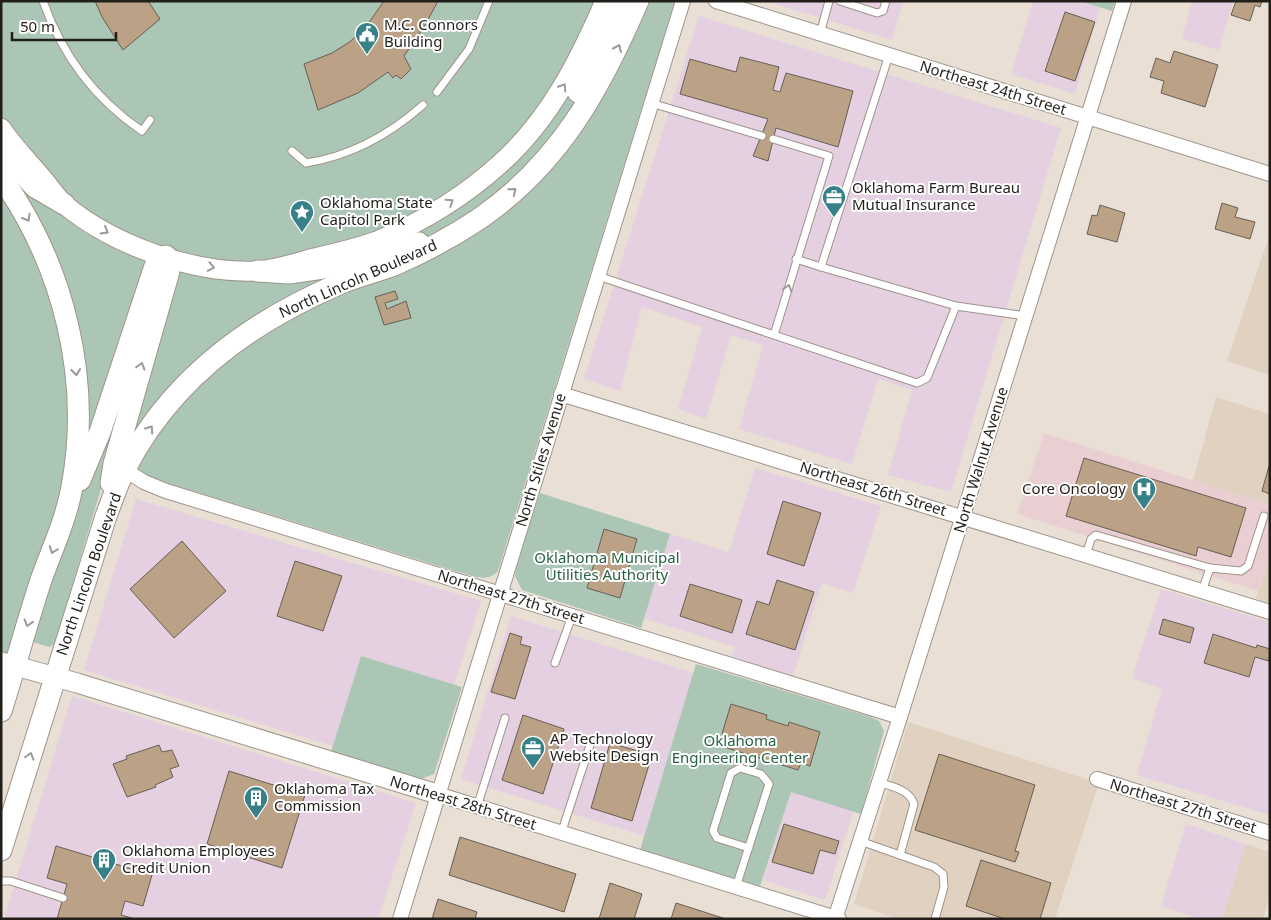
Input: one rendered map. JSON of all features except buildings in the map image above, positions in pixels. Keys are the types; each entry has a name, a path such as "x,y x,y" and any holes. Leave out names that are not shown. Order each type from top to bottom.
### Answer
{"main road":[{"path":"555,149 570,105 587,76 610,29 618,1"},
{"name":"North Lincoln Boulevard","path":"1,850 106,516 124,470 160,414 215,357 238,339 294,304 342,283 393,265 446,240 480,218 522,183 555,149 584,110 610,64 638,1"},
{"path":"1,150 35,188 64,204"},
{"path":"1,177 38,237 50,265 73,354 78,388 77,446 72,486 64,519"},
{"path":"258,271 289,273 323,268 414,244 446,240"},
{"path":"1,711 8,664 100,432 155,266 166,256"},
{"path":"106,516 114,464 169,271 166,256"}],"street":[{"path":"1,128 64,204 111,235 166,256 225,270 258,271 344,252 376,241 434,213 457,198 501,163 541,118 571,75 605,1"},
{"name":"North Stiles Avenue","path":"400,919 682,1"},
{"name":"Northeast 24th Street","path":"716,1 1270,174"},
{"name":"North Walnut Avenue","path":"836,918 1124,1"},
{"name":"Northeast 26th Street","path":"561,394 1270,612"},
{"name":"Northeast 27th Street","path":"124,470 144,482 166,491 900,718"},
{"name":"Northeast 28th Street","path":"8,664 437,794 836,918"},
{"name":"Northeast 27th Street","path":"1097,779 1270,833"}],"lane":[{"path":"43,1 61,45 110,107 142,131 150,120"},
{"path":"437,92 469,49 489,1"},
{"path":"820,34 829,1"},
{"path":"840,1 877,13 883,11 886,1"},
{"path":"821,267 889,55"},
{"path":"651,103 762,136"},
{"path":"292,151 306,163 345,153 389,132 423,105"},
{"path":"774,139 829,156 774,335"},
{"path":"796,259 956,306 1026,316"},
{"path":"597,276 917,383 927,378 956,306"},
{"path":"1086,555 1091,539 1096,535 1210,568 1241,571 1248,566 1264,516"},
{"path":"1202,591 1210,568"},
{"path":"555,663 572,616"},
{"path":"477,807 505,718"},
{"path":"561,834 590,745"},
{"path":"736,888 749,848 769,784 761,774 740,768 731,773 713,831 717,838 749,848"},
{"path":"879,782 912,796 914,804 900,855"},
{"path":"860,840 934,867 943,874 944,887 937,918"},
{"path":"1,881 11,881 63,898"}],"shaded area":[{"path":"766,1 903,1 892,40"},
{"path":"1033,1 1080,1 1100,7 1075,94 1011,74"},
{"path":"1192,1 1233,1 1219,50 1182,39"},
{"name":"Oklahoma Farm Bureau Mutual Insurance","path":"699,16 1061,128 951,492 888,475 912,390 878,379 852,464 739,429 763,345 731,335 706,419 678,409 702,327 642,307 620,391 584,379"},
{"path":"1270,234 1270,375 1227,361"},
{"path":"1216,397 1270,414 1270,505 1193,481"},
{"name":"Core Oncology","path":"1044,433 1270,505 1270,556 1258,591 1017,514"},
{"path":"755,468 881,506 853,593 822,583 793,676 731,656 735,647 643,618 670,534 729,552"},
{"path":"136,499 481,601 454,685 361,656 333,746 84,670"},
{"path":"1270,556 1270,603 1256,599"},
{"path":"1161,589 1270,622 1270,815 1137,775 1162,689 1132,678"},
{"path":"511,616 694,673 644,836 461,779"},
{"path":"72,696 416,803 378,919 4,919"},
{"path":"908,722 1099,783 1055,919 898,919 854,904"},
{"path":"791,792 854,810 825,900 763,880"},
{"path":"1186,824 1246,844 1222,919 1200,919 1161,906"},
{"path":"1246,844 1270,852 1270,894 1263,919 1222,919"}],"green space":[{"name":"Oklahoma State Capitol Park","path":"1,1 675,1 498,571 495,574 482,578 475,577 108,465 55,644 49,647 13,636 1,674"},
{"path":"1080,1 1115,1 1112,11"},
{"name":"Oklahoma Municipal Utilities Authority","path":"540,493 670,534 641,628 522,590 515,576 516,567"},
{"path":"361,656 462,687 434,774 421,779 414,779 331,752"},
{"name":"Oklahoma Engineering Center","path":"696,664 871,717 879,721 884,731 861,814 791,792 760,886 640,850"}],"place":[{"name":"M.C. Connors Building","path":"367,55"},
{"name":"Oklahoma Farm Bureau Mutual Insurance","path":"834,218"},
{"name":"Oklahoma State Capitol Park","path":"302,233"},
{"name":"Core Oncology","path":"1144,510"},
{"name":"AP Technology Website Design","path":"533,769"},
{"name":"Oklahoma Tax Commission","path":"256,819"},
{"name":"Oklahoma Employees Credit Union","path":"104,881"}]}
